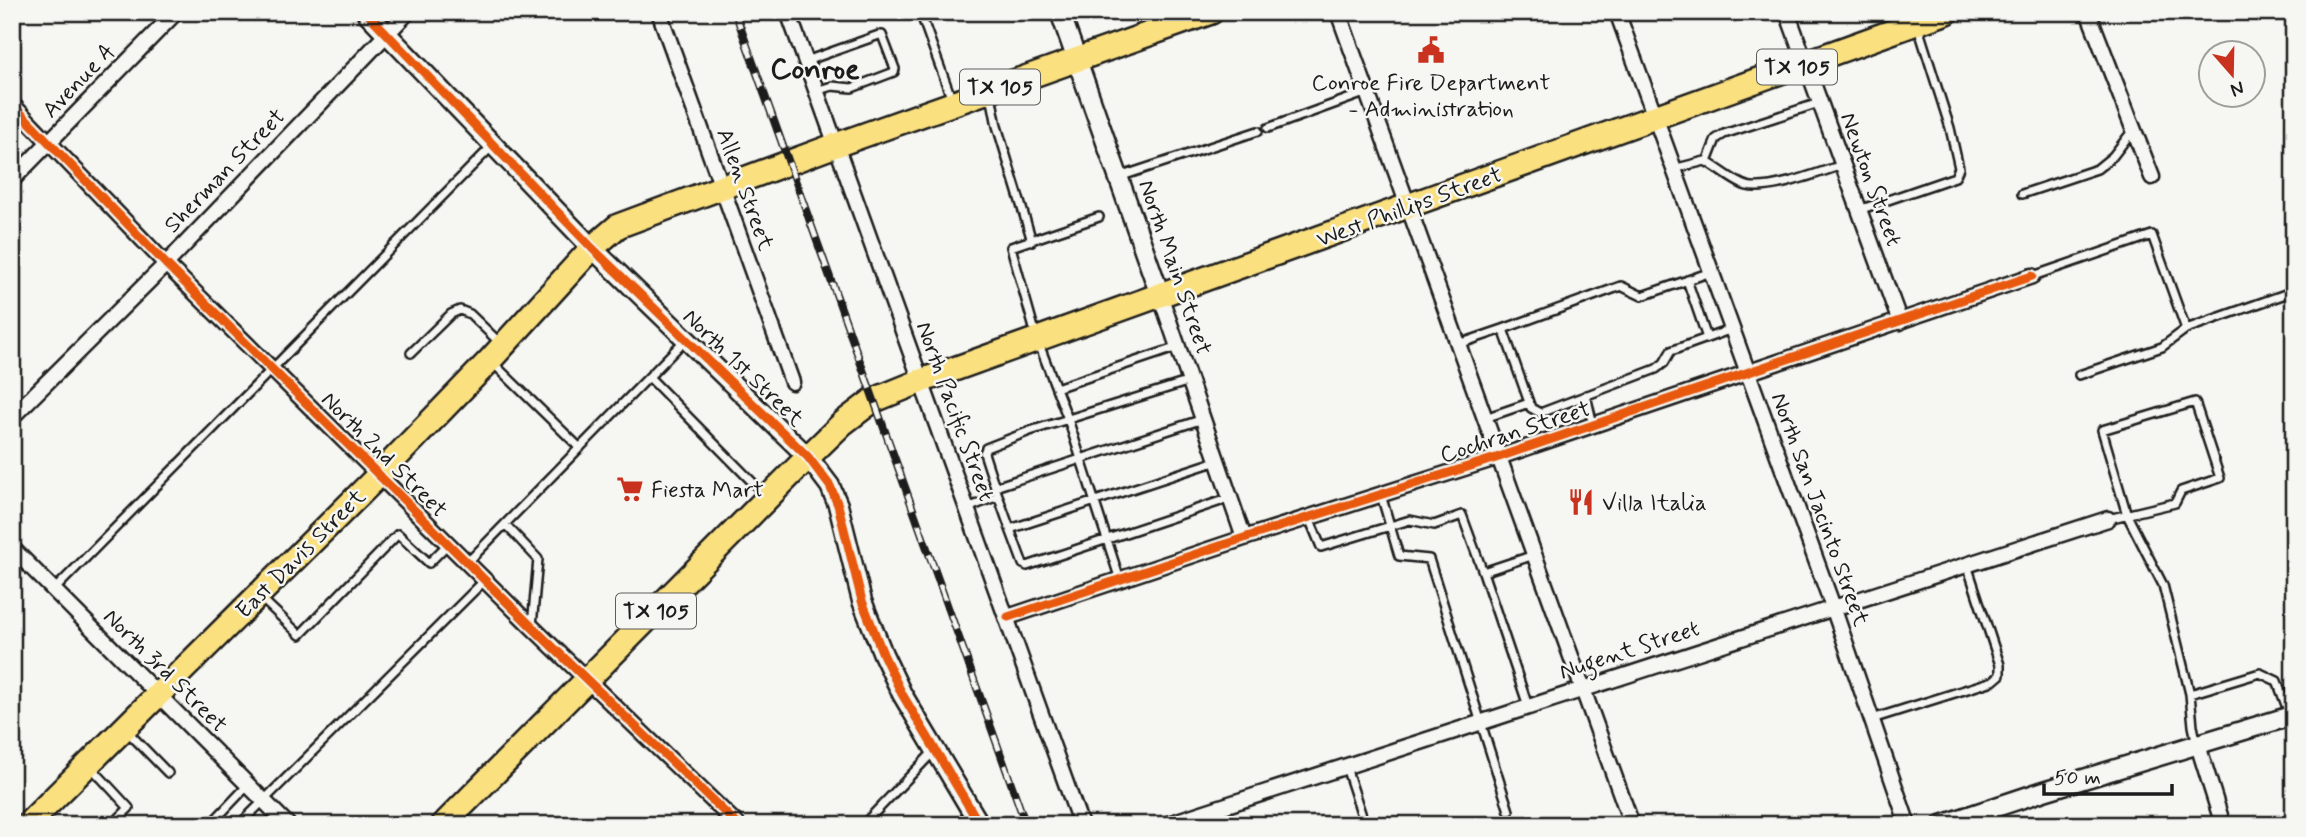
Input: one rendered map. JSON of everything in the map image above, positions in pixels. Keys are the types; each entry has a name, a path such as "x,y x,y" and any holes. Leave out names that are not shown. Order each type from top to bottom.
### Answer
{"main road":[{"name":"TX 105","path":"836,145 1211,12"},
{"name":"West Phillips Street","path":"808,457 843,423 872,401 921,381 1941,13"},
{"name":"East Davis Street","path":"27,825 379,475 496,353 592,247 618,226 836,145"},
{"name":"TX 105","path":"443,825 808,457"}],"street":[{"name":"Avenue A","path":"12,180 176,12"},
{"name":"North 1st Street","path":"366,12 592,247 808,457 830,486 838,505 862,601 883,654 902,694 981,825"},
{"name":"Sherman Street","path":"12,417 166,264 408,12"},
{"name":"Allen Street","path":"659,12 792,382"},
{"name":"North Pacific Street","path":"788,12 1081,825"},
{"name":"North Main Street","path":"1060,12 1244,538"},
{"path":"1338,12 1632,825"},
{"name":"North San Jacinto Street","path":"1617,12 1908,825"},
{"name":"Newton Street","path":"1787,12 1900,322"},
{"path":"2088,12 2152,177"},
{"name":"North 2nd Street","path":"12,104 166,264 467,563 738,825"},
{"name":"Cochran Street","path":"1008,617 1593,426 2032,276"},
{"name":"Nugent Street","path":"1165,825 2108,519"},
{"name":"North 3rd Street","path":"12,548 288,825"},
{"path":"1942,825 2044,791 2292,716"},
{"path":"2198,745 2223,825"}],"lane":[{"path":"920,12 953,104"},
{"path":"1859,210 1955,177 1959,168 1950,128 1917,23"},
{"path":"806,61 879,34 895,69 894,72 852,88 832,86 816,91"},
{"path":"990,91 997,126 1032,241"},
{"path":"1268,128 1367,92"},
{"path":"1707,162 1716,139 1724,134 1819,103"},
{"path":"2022,194 2097,169 2113,156 2133,129"},
{"path":"1118,177 1258,131"},
{"path":"54,590 494,144"},
{"path":"1674,169 1696,162 1707,162 1746,186 1763,187 1805,178 1842,165"},
{"path":"1099,218 1011,247 1037,339 1068,419 1120,580"},
{"path":"2032,276 2152,235 2186,329"},
{"path":"1459,344 1621,286 1642,296 1711,272"},
{"path":"1687,280 1707,338"},
{"path":"2079,375 2162,347 2186,329 2294,291"},
{"path":"411,353 451,314 460,310 470,314 496,353 580,448"},
{"path":"1503,328 1531,408 1540,412 1656,369 1664,363 1671,351 1732,329"},
{"path":"467,563 687,339"},
{"path":"1056,388 1178,347"},
{"path":"649,377 768,498"},
{"path":"1190,381 986,447 984,453 998,496 1023,564 1027,566 1230,498"},
{"path":"1586,396 1593,426"},
{"path":"2108,519 2127,515 2175,503 2181,491 2220,478 2195,402 2102,430 2127,515 2163,585 2190,694 2198,745"},
{"path":"1485,418 1529,403"},
{"path":"995,487 1203,419"},
{"path":"1010,529 1217,461"},
{"path":"1381,495 1399,556 1429,559 1509,811"},
{"path":"968,508 998,496"},
{"path":"1309,518 1321,547 1410,520 1434,525 1462,515 1528,706"},
{"path":"505,524 538,559 532,627"},
{"path":"258,595 300,635 398,534 429,563 448,544"},
{"path":"1483,572 1535,555"},
{"path":"1872,719 1993,681 2000,675 2000,664 1967,564"},
{"path":"239,825 485,580"},
{"path":"2190,694 2260,673 2277,681 2292,716"},
{"path":"124,728 167,773"},
{"path":"863,825 936,750"},
{"path":"88,764 129,808 113,825"},
{"path":"1346,766 1365,825"},
{"path":"210,825 248,785"}],"railway":[{"path":"735,12 1026,825"}],"cycle path":[{"path":"366,12 592,248 808,457 830,486 838,505 862,601 883,654 902,694 980,825"},
{"path":"12,104 166,264 532,627 738,825"},
{"path":"1008,617 1499,457 2032,276"}],"place":[{"name":"Conroe Fire Department - Administration","path":"1431,50"},
{"name":"Fiesta Mart","path":"630,489"},
{"name":"Villa Italia","path":"1581,502"}],"district":[{"name":"Conroe","path":"815,68"}]}
